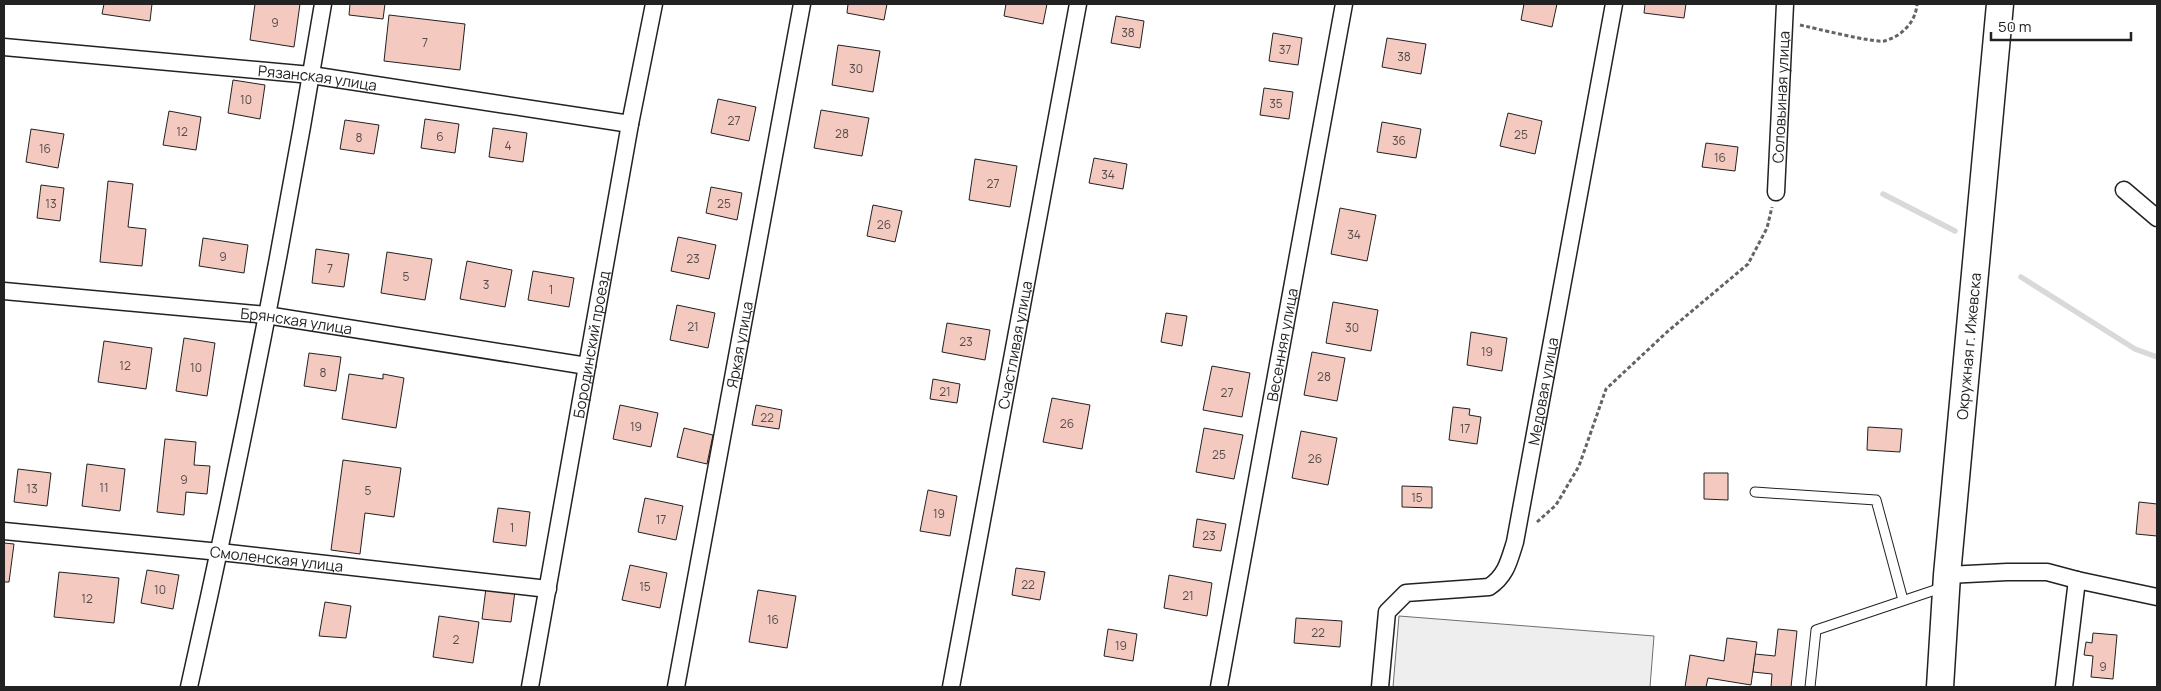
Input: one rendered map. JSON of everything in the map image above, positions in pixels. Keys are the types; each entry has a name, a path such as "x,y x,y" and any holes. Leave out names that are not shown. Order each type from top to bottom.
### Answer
{"main road":[{"name":"Окружная г. Ижевска","path":"1940,687 1947,580 2000,4"}],"street":[{"path":"189,687 220,552 311,76 323,4"},
{"name":"Бородинский проезд","path":"530,687 630,124 654,4"},
{"name":"Яркая улица","path":"676,687 802,4"},
{"name":"Счастливая улица","path":"951,687 1078,4"},
{"name":"Весенняя улица","path":"1219,687 1344,4"},
{"name":"Медовая улица","path":"1380,687 1386,612 1406,593 1489,587 1499,580 1509,561 1515,542 1614,4"},
{"name":"Соловьиная улица","path":"1776,192 1785,4"},
{"name":"Рязанская улица","path":"4,47 311,76 630,124"},
{"path":"2124,190 2157,218"},
{"name":"Брянская улица","path":"4,291 266,315 587,366"},
{"name":"Смоленская улица","path":"4,531 220,552 548,589"},
{"path":"1947,580 2007,572 2048,572 2157,598"},
{"path":"2064,687 2077,580"}],"lane":[{"path":"1755,492 1876,500 1903,600"},
{"path":"1810,687 1816,630 1903,600 1947,580"}],"path":[{"path":"1784,22 1882,42 1904,32 1917,10 1917,4"},
{"path":"1515,542 1556,505 1575,474 1606,389 1667,332 1748,264 1767,228 1776,192"}],"shaded area":[{"path":"1399,616 1654,636 1650,687 1393,687"}],"building":[{"path":"104,4 152,4 150,21 102,14"},
{"path":"255,4 300,4 294,47 250,40"},
{"path":"350,4 385,4 383,19 349,15"},
{"path":"848,4 887,4 884,20 847,13"},
{"path":"1006,4 1047,4 1043,24 1004,16"},
{"path":"1524,4 1557,4 1552,27 1521,20"},
{"path":"1645,4 1686,4 1684,18 1644,13"},
{"path":"389,15 465,24 460,70 384,61"},
{"path":"1116,16 1144,21 1140,48 1111,43"},
{"path":"1273,33 1302,38 1298,65 1269,61"},
{"path":"1387,38 1426,44 1421,74 1382,67"},
{"path":"838,45 880,51 873,92 832,85"},
{"path":"233,80 265,85 260,119 228,113"},
{"path":"1264,88 1293,92 1289,119 1260,115"},
{"path":"718,99 756,107 749,141 711,133"},
{"path":"821,110 869,118 862,156 814,148"},
{"path":"169,111 201,117 196,150 163,145"},
{"path":"1508,113 1542,121 1535,154 1500,146"},
{"path":"425,119 459,124 455,153 421,148"},
{"path":"345,120 379,125 374,154 340,149"},
{"path":"1382,122 1421,129 1416,158 1377,152"},
{"path":"493,128 527,133 523,162 489,157"},
{"path":"31,129 64,134 58,168 26,162"},
{"path":"1706,143 1738,147 1735,171 1702,167"},
{"path":"1094,158 1127,164 1123,189 1089,183"},
{"path":"975,159 1017,166 1010,207 969,200"},
{"path":"108,181 133,184 128,227 146,229 142,266 100,262"},
{"path":"41,185 64,188 60,221 37,218"},
{"path":"711,187 742,193 737,220 706,213"},
{"path":"873,205 902,211 895,242 867,236"},
{"path":"1340,208 1376,215 1367,261 1331,254"},
{"path":"678,237 716,245 709,279 671,271"},
{"path":"203,238 248,245 244,273 199,266"},
{"path":"316,249 349,254 344,287 312,283"},
{"path":"387,252 432,259 425,300 381,293"},
{"path":"467,261 512,270 505,307 460,299"},
{"path":"533,271 574,278 569,307 528,300"},
{"path":"1333,302 1378,310 1371,351 1326,343"},
{"path":"677,305 715,313 708,348 670,340"},
{"path":"1166,313 1187,316 1182,346 1161,342"},
{"path":"947,323 990,330 985,360 942,352"},
{"path":"1471,332 1507,338 1502,371 1467,365"},
{"path":"184,338 215,343 207,396 176,391"},
{"path":"104,341 152,348 146,389 98,382"},
{"path":"1312,352 1345,358 1337,401 1304,395"},
{"path":"309,353 341,357 336,391 304,386"},
{"path":"1212,366 1250,373 1242,417 1203,410"},
{"path":"349,374 383,379 383,374 404,378 396,428 342,419"},
{"path":"933,379 960,384 957,403 930,399"},
{"path":"1052,398 1090,405 1082,449 1043,442"},
{"path":"620,405 658,413 651,447 613,439"},
{"path":"756,405 782,410 779,429 752,425"},
{"path":"1453,407 1470,409 1469,415 1481,417 1477,444 1449,440"},
{"path":"1868,427 1902,429 1900,452 1867,450"},
{"path":"684,428 713,435 707,464 677,457"},
{"path":"1204,428 1243,435 1234,479 1196,472"},
{"path":"1301,431 1337,438 1328,485 1292,478"},
{"path":"165,439 196,442 194,465 210,466 207,494 186,492 184,515 157,512"},
{"path":"343,460 401,468 394,517 365,513 360,554 331,550"},
{"path":"87,464 125,469 120,511 82,506"},
{"path":"18,469 51,473 47,506 14,502"},
{"path":"1704,473 1728,473 1728,500 1704,499"},
{"path":"1402,486 1432,487 1432,508 1402,507"},
{"path":"928,490 957,496 950,536 920,531"},
{"path":"645,498 683,506 676,540 638,532"},
{"path":"2139,502 2157,504 2157,536 2136,534"},
{"path":"498,508 530,512 526,546 493,542"},
{"path":"1197,519 1226,524 1221,551 1193,547"},
{"path":"4,543 14,544 9,582 4,582"},
{"path":"630,565 667,573 660,608 622,600"},
{"path":"1016,568 1045,572 1040,600 1012,595"},
{"path":"147,570 179,575 173,609 141,603"},
{"path":"59,572 119,578 114,623 54,617"},
{"path":"1169,575 1212,583 1207,616 1164,608"},
{"path":"486,588 515,591 511,622 482,619"},
{"path":"758,590 796,596 787,648 749,642"},
{"path":"325,602 351,606 346,638 319,636"},
{"path":"439,616 479,622 473,663 433,657"},
{"path":"1296,618 1342,621 1340,647 1294,643"},
{"path":"1108,629 1137,634 1133,661 1104,656"},
{"path":"1778,629 1797,631 1791,687 1771,687 1772,674 1753,672 1755,654 1775,656"},
{"path":"2093,633 2117,635 2113,679 2091,677 2093,656 2084,655 2086,642 2092,643"},
{"path":"1727,638 1757,642 1751,685 1708,678 1706,687 1685,687 1690,655 1724,661"}],"waterway":[{"path":"1883,194 1955,231"},
{"path":"2021,277 2135,349 2157,357"}]}
